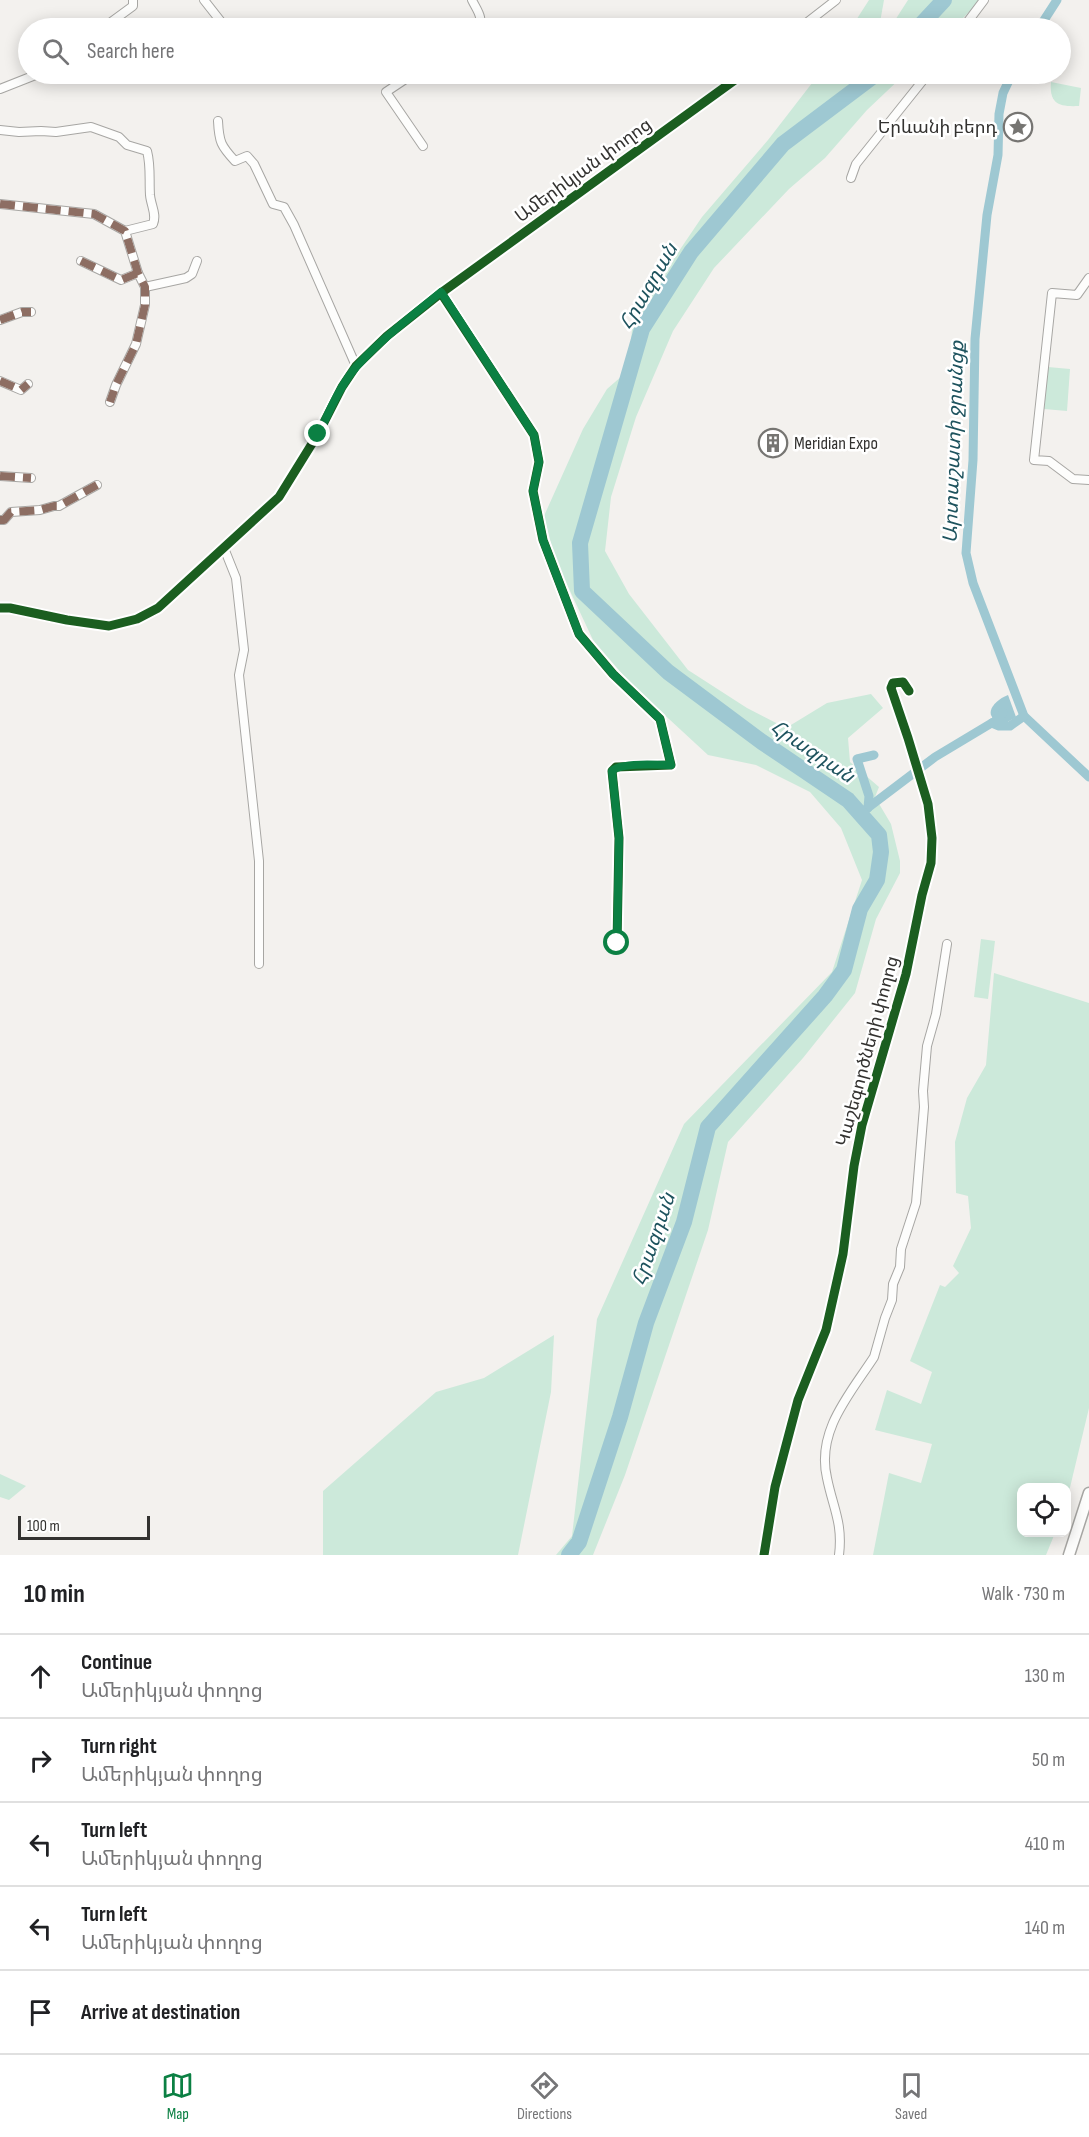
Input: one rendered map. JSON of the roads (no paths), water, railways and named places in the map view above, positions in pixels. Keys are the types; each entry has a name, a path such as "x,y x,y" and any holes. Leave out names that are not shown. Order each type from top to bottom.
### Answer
{"main road":[{"path":"1069,1555 1089,1493"}],"street":[{"path":"117,18 133,6 133,0"},
{"path":"204,0 218,18"},
{"path":"472,0 480,18"},
{"path":"813,18 836,0"},
{"path":"970,18 984,0"},
{"path":"0,89 18,82"},
{"path":"398,84 386,92 423,146"},
{"name":"Ամերիկյան փողոց","path":"0,608 110,626 137,619 158,608 279,497 356,366 387,336 441,292 729,84"},
{"path":"851,178 856,164 920,84"},
{"path":"219,121 222,147 235,161 247,156 254,164 273,204 284,207 356,366"},
{"path":"0,130 56,132 91,127 119,137 127,145 147,151 150,164 150,198 155,218 153,224 125,231 94,214 0,204"},
{"path":"110,402 136,344 144,317 145,287 138,273 125,231"},
{"path":"81,261 121,280 138,273"},
{"path":"145,287 186,278 192,274 197,261"},
{"path":"1089,278 1077,295 1052,293 1034,460 1049,461 1073,479 1089,480"},
{"path":"441,292 534,435 539,462 533,491 543,540 579,634 613,674 660,719 671,765 616,767 612,771 619,838 617,943"},
{"path":"0,320 22,312 31,312"},
{"path":"0,381 21,390 28,384"},
{"path":"0,476 31,478"},
{"path":"0,520 4,520 11,512 59,506 97,485"},
{"path":"224,548 236,578 244,650 239,675 259,861 259,964"},
{"name":"Կաշեգործների փողոց","path":"764,1555 775,1487 798,1400 826,1330 843,1254 854,1166 862,1125 906,974 922,894 931,863 932,838 928,804 909,738 891,688 893,682 903,681 909,691"},
{"path":"839,1555 839,1518 827,1480 825,1448 835,1417 879,1347 880,1335 892,1300 893,1284 900,1267 901,1249 916,1203 927,1046 936,1014 948,944"}],"water":[{"path":"1008,695 1016,717 1006,723 993,718 991,710 997,702"}],"waterway":[{"name":"Հրազդան","path":"927,18 944,0"},
{"name":"Արտաշատի ջրանցք","path":"1045,18 1057,0"},
{"name":"Հրազդան","path":"569,1555 579,1542 620,1417 646,1323 684,1222 708,1127 825,996 844,970 860,909 877,880 881,852 879,835 848,800 762,742 668,672 582,591 580,543 642,329 691,252 783,144 863,84"},
{"name":"Արտաշատի ջրանցք","path":"1007,84 999,114 998,155 987,215 975,339 973,460 966,553 973,583 1024,716 1089,777"},
{"path":"861,813 935,757 995,721 1003,713"},
{"path":"992,723 999,726 1010,726 1024,716"},
{"path":"868,808 869,796 857,759 874,755"}],"place":[{"name":"Երևանի բերդ","path":"1018,127"},
{"name":"Meridian Expo","path":"773,443"}]}
